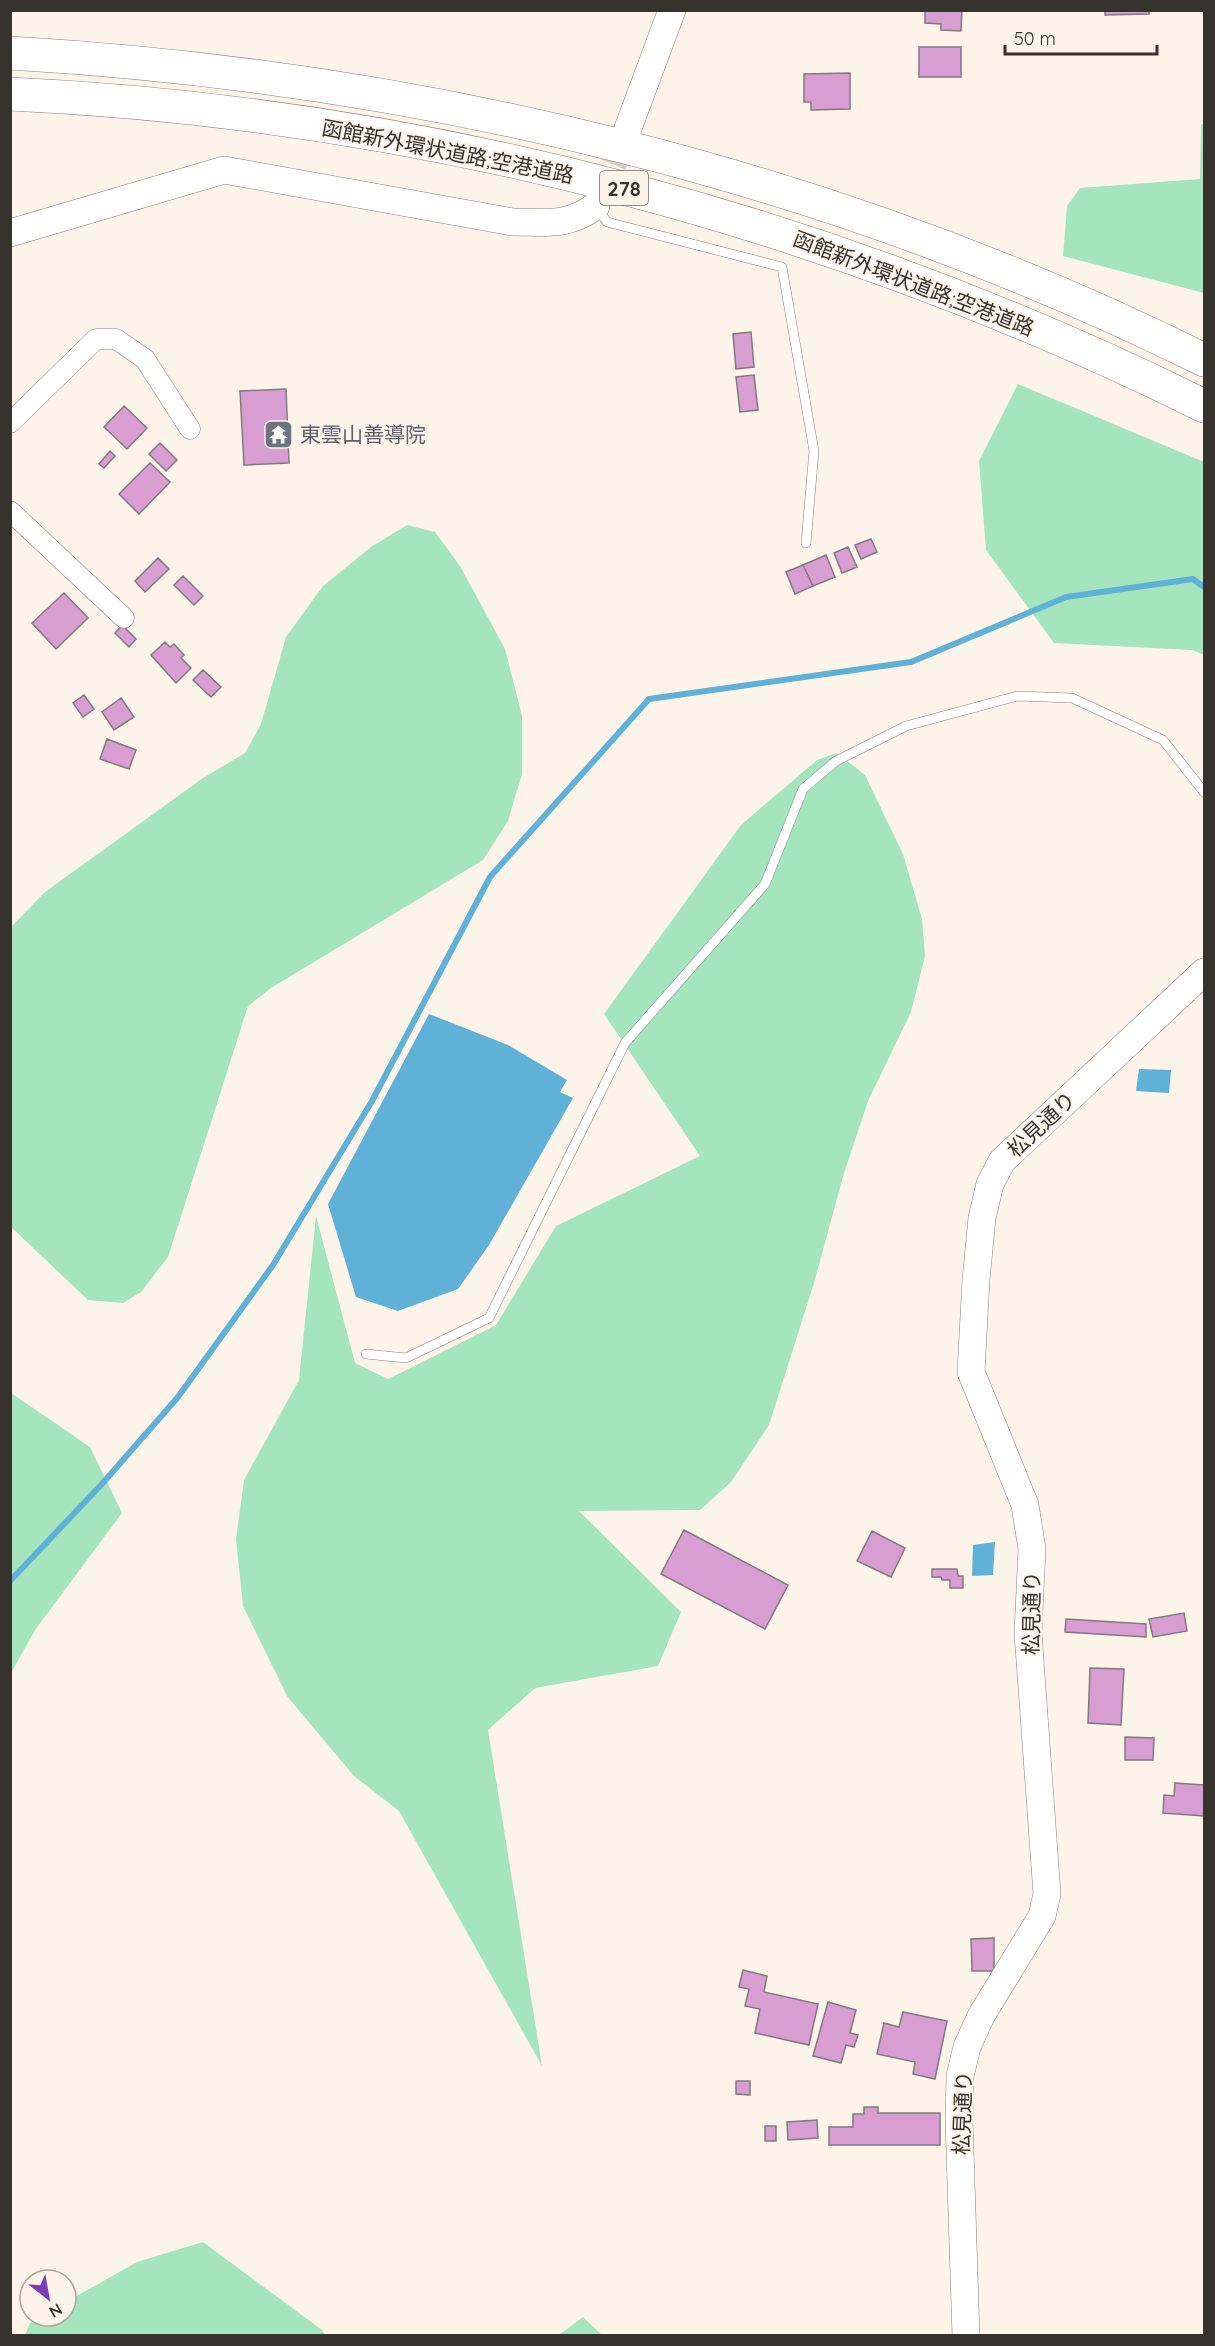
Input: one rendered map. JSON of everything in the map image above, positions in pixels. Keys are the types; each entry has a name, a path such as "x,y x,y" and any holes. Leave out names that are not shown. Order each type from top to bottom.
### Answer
{"highway":[{"name":"函館新外環状道路;空港道路","path":"10,53 195,68 356,90 530,123 675,160 801,197 971,257 1140,328 1204,360"},
{"name":"函館新外環状道路;空港道路","path":"10,94 192,108 350,128 524,164 668,199 792,236 956,295 1121,364 1204,406"}],"street":[{"path":"627,132 672,10"},
{"path":"10,233 224,170 513,222 558,222 580,217 596,206"},
{"path":"10,423 96,339 116,339 146,359 190,429"},
{"path":"10,511 124,618"},
{"name":"松見通り","path":"966,2336 959,2120 960,2076 967,2047 981,2016 1042,1916 1047,1894 1028,1633 1032,1549 1026,1505 971,1372 982,1218 990,1184 1002,1161 1204,972"}],"lane":[{"path":"596,206 606,222 782,267 814,450 806,543"},
{"path":"366,1354 405,1358 489,1318 625,1043 765,884 803,789 836,761 906,726 1017,696 1072,698 1163,740 1204,792"}],"green space":[{"path":"1201,124 1204,125 1204,293 1063,256 1067,206 1080,188 1200,179"},
{"path":"1018,384 1204,462 1204,655 1192,650 1054,643 986,550 979,461"},
{"path":"407,525 435,532 460,566 505,649 522,716 522,774 508,821 483,860 271,988 248,1006 168,1257 141,1292 123,1303 88,1300 11,1227 11,927 45,892 203,778 245,753 261,724 286,637 323,586 371,547"},
{"path":"837,753 865,775 903,854 922,919 925,956 911,1012 868,1101 844,1173 814,1283 769,1425 731,1482 700,1510 579,1511 681,1612 658,1666 535,1688 488,1730 542,2066 399,1811 354,1776 287,1696 243,1606 236,1539 244,1480 299,1380 316,1216 355,1363 388,1379 496,1325 556,1226 700,1156 604,1014 741,825 817,760"},
{"path":"11,1393 90,1447 122,1513 35,1630 11,1673"},
{"path":"203,2242 322,2330 325,2335 25,2335 28,2328 78,2328 78,2295 137,2262"},
{"path":"583,2317 602,2335 559,2335"}],"water":[{"path":"429,1014 508,1045 567,1080 560,1092 573,1098 489,1245 458,1289 398,1311 356,1297 328,1204"},
{"path":"1139,1069 1171,1070 1169,1093 1136,1091"},
{"path":"995,1542 993,1575 972,1576 973,1545"}],"building":[{"path":"925,10 962,10 961,31 941,30 941,24 925,23"},
{"path":"1105,10 1149,10 1149,14 1105,15"},
{"path":"919,47 961,47 961,77 919,77"},
{"path":"850,73 850,109 811,110 811,102 804,102 804,74"},
{"path":"751,332 754,367 736,369 733,334"},
{"path":"754,375 758,410 740,412 736,377"},
{"path":"286,389 289,463 244,465 240,391"},
{"path":"124,406 147,428 127,449 104,427"},
{"path":"160,443 177,460 166,471 149,454"},
{"path":"110,451 115,456 104,468 99,464"},
{"path":"150,463 170,482 139,514 119,494"},
{"path":"871,539 877,552 861,559 855,545"},
{"path":"848,547 857,567 842,573 834,553"},
{"path":"826,555 835,577 813,586 803,565"},
{"path":"158,558 169,569 145,592 135,581"},
{"path":"803,565 813,586 795,594 786,572"},
{"path":"183,576 203,596 194,605 174,585"},
{"path":"64,593 88,618 56,649 32,623"},
{"path":"122,625 136,639 129,647 115,633"},
{"path":"165,642 170,647 174,644 184,655 181,658 191,668 176,683 151,655"},
{"path":"203,670 221,687 211,697 193,680"},
{"path":"84,695 94,709 83,717 73,703"},
{"path":"121,698 134,717 114,730 102,712"},
{"path":"107,739 136,750 129,769 100,759"},
{"path":"684,1530 788,1585 765,1629 661,1574"},
{"path":"872,1531 905,1548 891,1577 857,1561"},
{"path":"932,1569 957,1569 958,1576 963,1576 963,1588 950,1588 950,1580 932,1577"},
{"path":"1184,1613 1187,1631 1153,1637 1149,1619"},
{"path":"1066,1619 1146,1624 1146,1637 1065,1632"},
{"path":"1090,1668 1124,1669 1121,1725 1088,1723"},
{"path":"1125,1737 1154,1738 1153,1760 1125,1760"},
{"path":"1175,1783 1204,1785 1204,1816 1163,1813 1164,1795 1174,1796"},
{"path":"994,1938 994,1971 972,1971 971,1939"},
{"path":"743,1970 767,1976 764,1992 818,2004 809,2045 755,2033 760,2009 745,2006 749,1989 739,1987"},
{"path":"828,2002 856,2010 850,2033 858,2035 854,2047 846,2045 841,2063 813,2056"},
{"path":"903,2012 947,2021 935,2079 913,2074 915,2062 877,2054 884,2023 899,2027"},
{"path":"736,2081 750,2081 750,2095 736,2094"},
{"path":"864,2107 878,2107 878,2113 940,2113 940,2145 829,2145 829,2127 853,2127 853,2114 864,2114"},
{"path":"817,2120 818,2138 788,2140 787,2122"},
{"path":"765,2126 776,2126 776,2141 765,2141"}],"waterway":[{"path":"10,1581 102,1484 178,1397 273,1265 372,1101 490,877 649,699 911,662 1066,597 1193,579 1204,587"}],"tunnel":[{"path":"597,202 627,131"}],"place":[{"name":"東雲山善導院","path":"279,434"}]}
